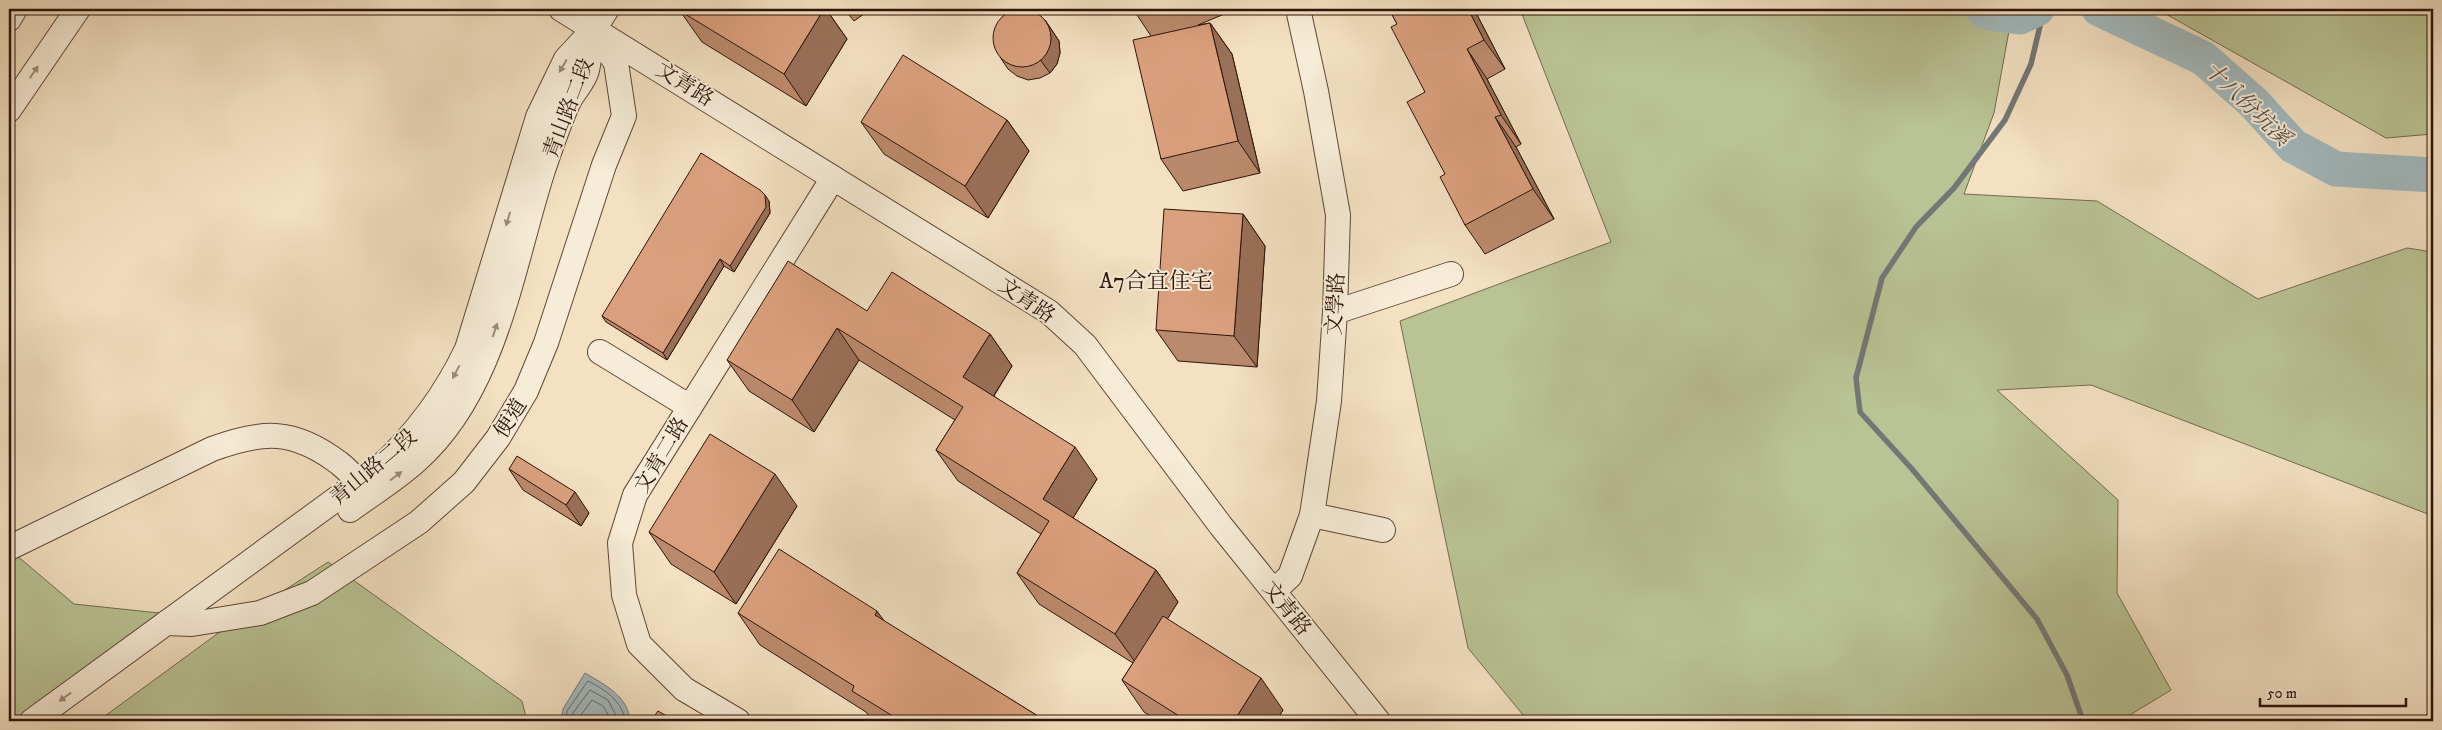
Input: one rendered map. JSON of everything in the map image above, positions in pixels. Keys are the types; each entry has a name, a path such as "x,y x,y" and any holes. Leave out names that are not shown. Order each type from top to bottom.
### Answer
{"street":[{"path":"9,19 15,9"},
{"path":"9,110 78,9"},
{"name":"文青路","path":"561,9 1049,312 1085,345 1221,526 1378,721"},
{"path":"594,29 607,9"},
{"name":"文學路","path":"1274,591 1290,576 1312,515 1329,401 1335,312 1338,215 1316,91 1298,9"},
{"name":"青山路二段","path":"32,721 166,624 354,493 423,454 459,409 476,378 489,348 554,138 569,101 586,72 594,29"},
{"name":"便道","path":"166,624 192,624 260,613 312,593 419,522 464,482 498,438 526,391 543,351 604,165 624,116 616,63 594,29"},
{"name":"文青二路","path":"738,721 684,689 639,644 624,595 620,543 635,495 833,178"},
{"path":"1335,312 1451,274"},
{"path":"600,352 690,407"},
{"path":"9,548 212,449 251,437 289,436 320,449 346,468 354,493"},
{"path":"9,564 36,547 229,454 259,448 287,447 314,458 340,478 354,493"},
{"name":"青山路二段","path":"59,721 192,624 354,493"},
{"path":"1312,515 1383,530"}],"green space":[{"path":"1520,9 2013,9 1994,113 1964,194 2097,201 2258,299 2407,248 2433,252 2433,516 2091,385 1997,390 2118,500 2117,593 2171,690 2120,721 1528,721 1468,648 1400,321 1611,242"},
{"path":"2157,9 2433,9 2433,134 2386,138"},
{"path":"9,549 74,604 159,613 17,721 9,721"},
{"path":"328,562 522,701 527,721 98,721 217,634"}],"water":[{"path":"585,673 608,687 620,698 625,705 630,721 561,721 563,709"}],"building":[{"path":"681,9 824,9 784,74 680,11"},
{"path":"1016,9 1028,9 1043,17 1051,32 1051,44 1043,59 1028,67 1016,67 1001,59 993,44 993,32 1001,17"},
{"path":"1389,9 1468,9 1484,40 1467,49 1501,115 1495,117 1533,189 1465,225 1440,177 1445,174 1407,102 1425,92 1391,27 1397,24"},
{"path":"1210,23 1238,141 1161,159 1133,40"},
{"path":"903,55 1007,120 965,186 861,122"},
{"path":"701,153 760,190 765,195 766,207 730,266 720,259 663,353 602,316"},
{"path":"1164,209 1243,214 1234,336 1156,330"},
{"path":"788,261 867,311 892,272 990,334 963,377 1075,447 1043,499 1156,570 1115,634 1017,573 1049,521 936,450 963,407 837,328 792,400 727,360"},
{"path":"710,434 775,474 714,572 649,532"},
{"path":"517,456 575,492 566,505 509,469"},
{"path":"779,549 877,611 875,615 1046,721 901,721 852,691 854,686 738,613"},
{"path":"1163,616 1261,678 1234,721 1187,721 1122,680"},
{"path":"658,711 675,721 651,721"}],"waterway":[{"name":"十八份坑溪","path":"1983,9 1987,13 2020,17 2037,9"},
{"path":"2044,9 2031,64 2005,120 1954,188 1916,227 1882,278 1856,378 1860,412 1912,469 2037,619 2067,675 2083,721"},
{"name":"十八份坑溪","path":"2099,9 2203,58 2254,103 2293,146 2336,169 2433,175"}],"district":[{"name":"A7合宜住宅","path":"1156,280"}]}
